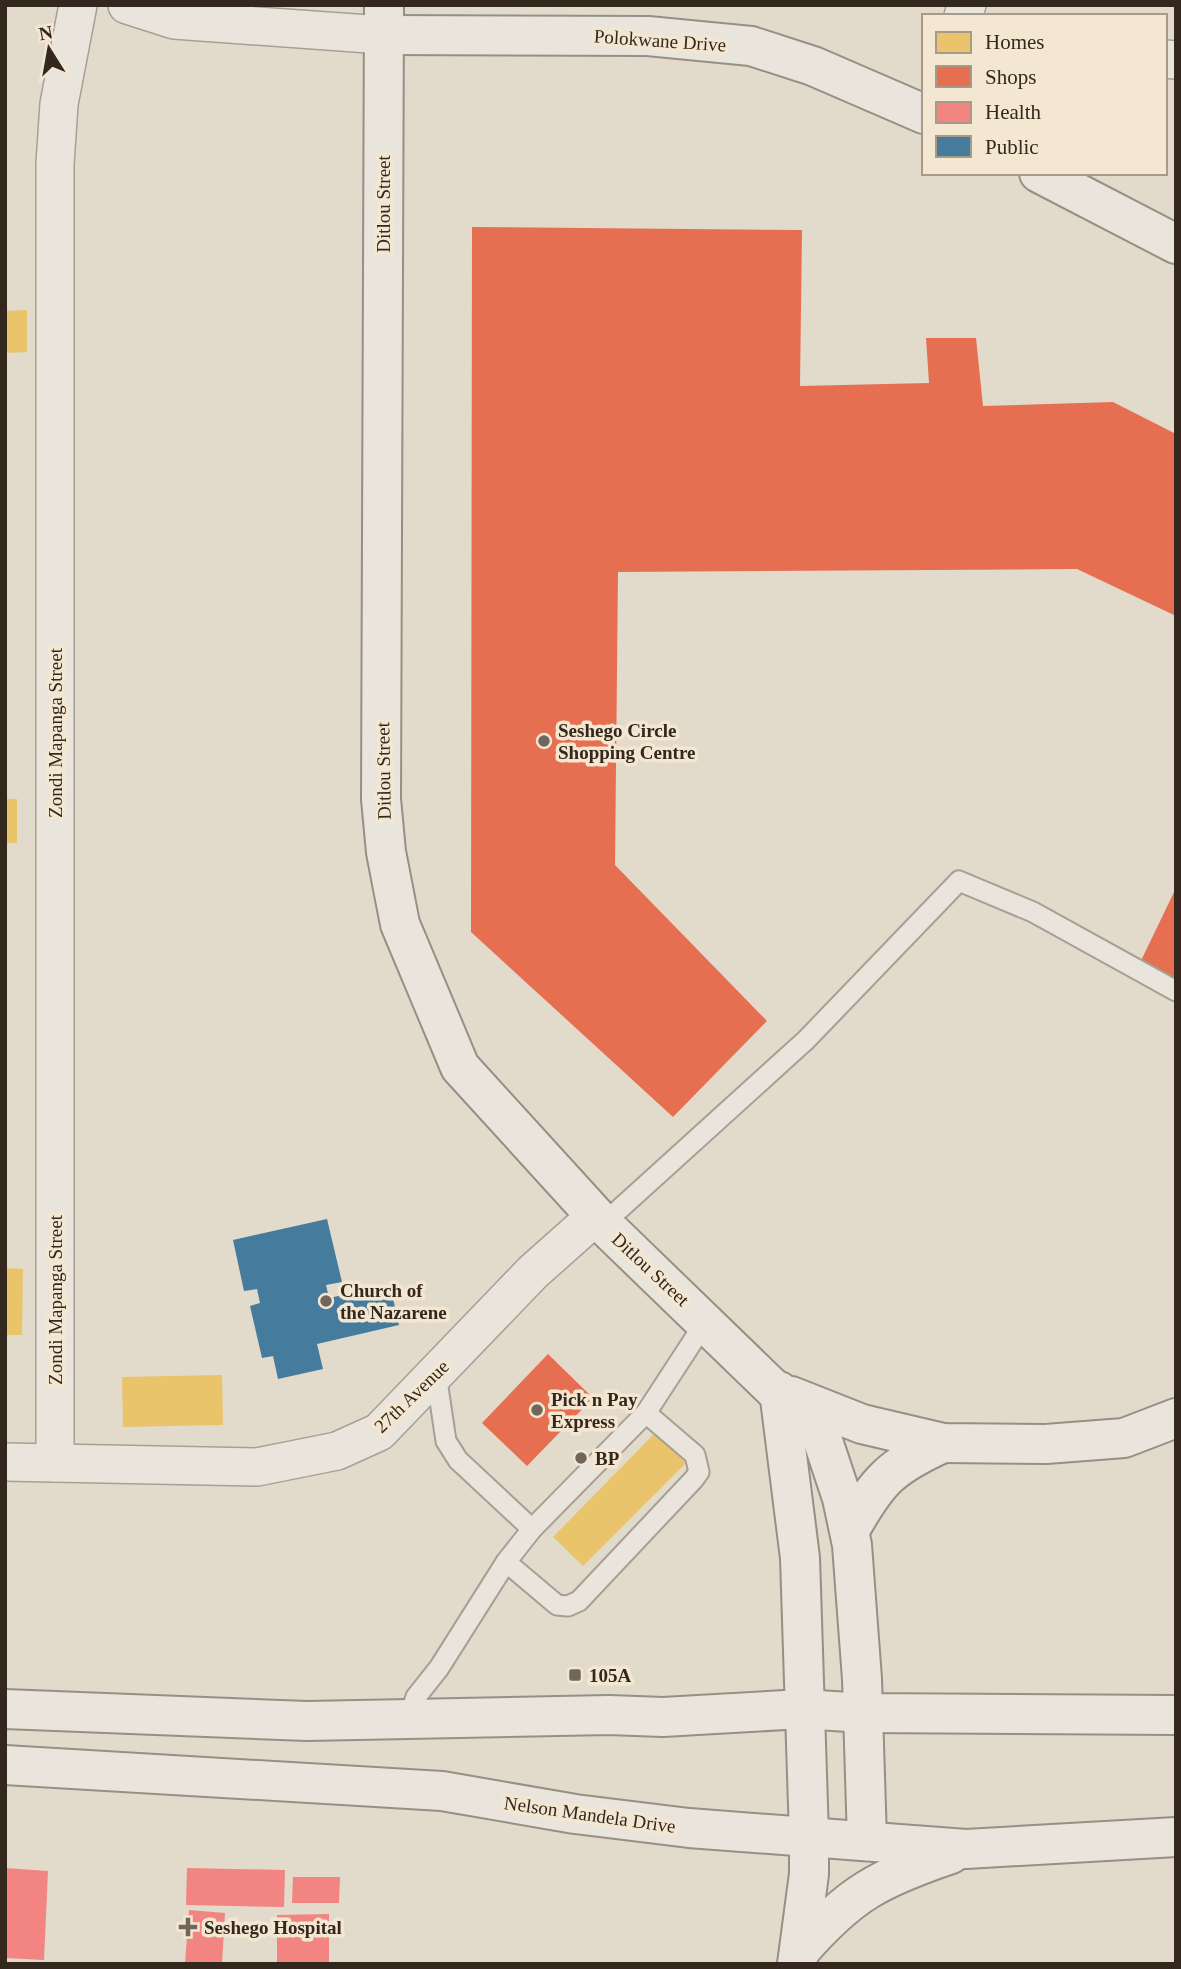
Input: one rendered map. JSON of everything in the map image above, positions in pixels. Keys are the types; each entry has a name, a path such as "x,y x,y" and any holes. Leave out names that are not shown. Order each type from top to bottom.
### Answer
{"street":[{"name":"Zondi Mapanga Street","path":"55,1463 55,164 59,104 78,5"},
{"path":"127,5 174,20 384,20"},
{"name":"Polokwane Drive","path":"384,20 648,36 751,46 921,106"},
{"name":"Ditlou Street","path":"384,20 381,799 386,852 400,924 460,1068 600,1220 821,1434 850,1531 863,1713 867,1841"},
{"path":"1043,175 1176,244"},
{"name":"27th Avenue","path":"5,1462 257,1467 337,1451 379,1432 533,1272 600,1220"},
{"path":"799,1957 809,1874 800,1558 779,1391 862,1424 943,1443 1046,1444 1124,1438 1176,1418"},
{"path":"850,1531 872,1492 894,1468 943,1443"},
{"path":"5,1709 306,1721 663,1717 803,1709 863,1713 1176,1715"},
{"name":"Nelson Mandela Drive","path":"5,1765 442,1791 575,1814 689,1828 967,1849 1176,1836"},
{"path":"799,1957 828,1919 874,1883 967,1849"}],"lane":[{"path":"600,1220 806,1040 958,881 1033,912 1176,991"},
{"path":"408,1719 416,1697 439,1668 506,1562 532,1529 646,1413 706,1321"},
{"path":"436,1374 446,1441 458,1460 532,1529"},
{"path":"506,1562 556,1605 579,1601 694,1479 699,1472 695,1455 646,1413"}],"building: Homes":[{"path":"27,310 27,352 5,353 5,311"},
{"path":"5,799 17,799 17,843 5,843"},
{"path":"5,1268 23,1269 22,1335 5,1335"},
{"path":"222,1375 223,1425 123,1427 122,1377"},
{"path":"655,1433 686,1463 583,1566 553,1537"}],"building: Shops":[{"name":"Seshego Circle Shopping Centre","path":"472,227 802,230 800,386 929,383 926,338 976,338 983,406 1113,402 1176,434 1176,616 1077,569 618,572 615,865 767,1021 673,1117 471,932"},
{"path":"1176,888 1176,988 1137,969"},
{"name":"Pick n Pay Express","path":"548,1354 593,1398 527,1466 482,1423"}],"building: Health":[{"path":"5,1868 48,1871 44,1960 5,1958"},
{"path":"187,1868 285,1870 284,1907 186,1905"},
{"path":"293,1877 340,1877 339,1903 292,1903"},
{"path":"189,1910 225,1913 222,1964 185,1964"},
{"path":"329,1914 329,1964 277,1964 277,1915"}],"building: Public":[{"name":"Church of the Nazarene","path":"327,1219 342,1282 326,1285 329,1298 390,1285 399,1325 317,1344 323,1369 278,1379 273,1356 262,1358 250,1306 260,1303 257,1289 244,1291 233,1240"}],"place":[{"name":"Seshego Circle Shopping Centre","path":"544,741"},
{"name":"Church of the Nazarene","path":"326,1301"},
{"name":"Pick n Pay Express","path":"537,1410"},
{"name":"BP","path":"581,1458"},
{"name":"105A","path":"575,1675"},
{"name":"Seshego Hospital","path":"188,1927"}]}
